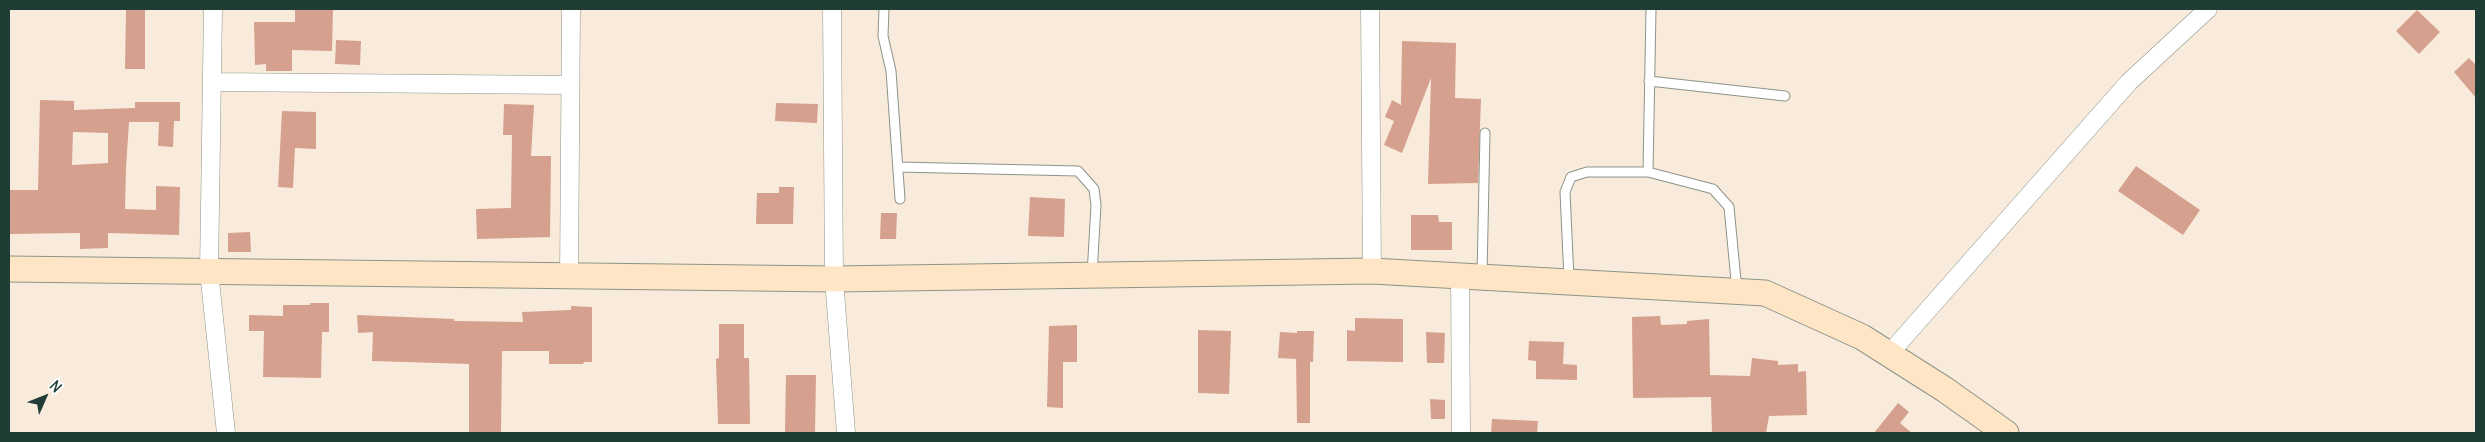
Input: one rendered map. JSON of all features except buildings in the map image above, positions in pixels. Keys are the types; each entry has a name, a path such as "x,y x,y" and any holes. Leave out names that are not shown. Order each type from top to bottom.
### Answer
{"street":[{"path":"213,9 209,271 226,433"},
{"path":"569,276 571,9"},
{"path":"832,9 834,279 846,433"},
{"path":"1370,9 1372,271"},
{"path":"1890,354 2129,82 2208,9"},
{"path":"212,82 570,85"},
{"path":"9,269 834,279 1372,271 1765,293 1862,337 1944,389 2006,433"},
{"path":"1461,433 1471,276"}],"lane":[{"path":"884,9 883,36 891,71 900,199"},
{"path":"1648,172 1651,9"},
{"path":"1649,82 1785,96"},
{"path":"1471,276 1484,132"},
{"path":"898,167 1078,171 1094,189 1096,205 1092,275"},
{"path":"1569,282 1565,192 1571,177 1587,172 1648,172 1713,189 1729,207 1737,292"}]}
